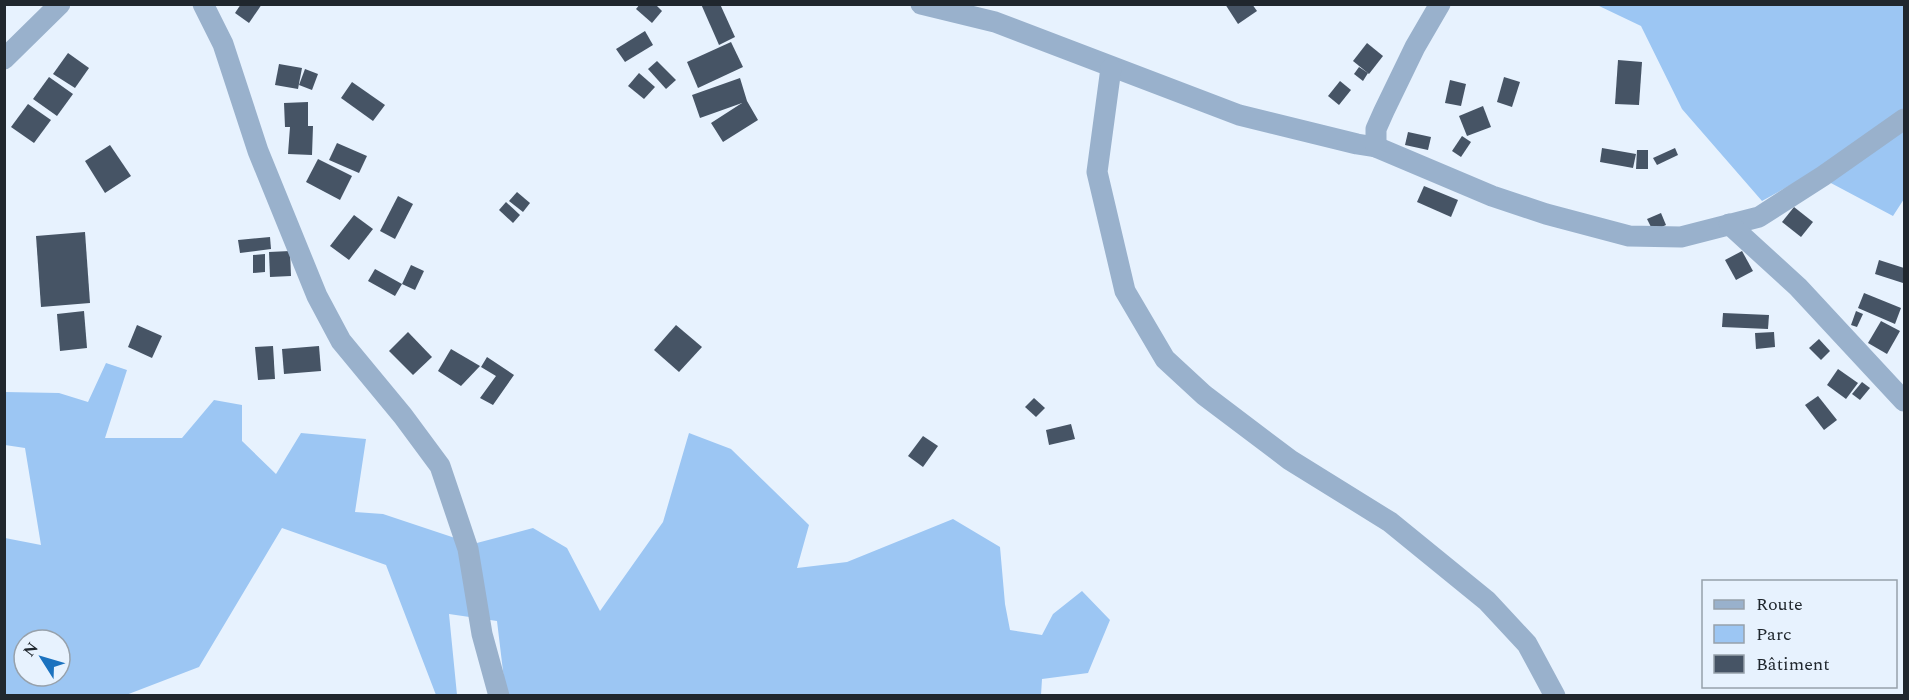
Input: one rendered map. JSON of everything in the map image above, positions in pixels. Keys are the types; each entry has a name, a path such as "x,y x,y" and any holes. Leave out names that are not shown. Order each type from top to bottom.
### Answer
{"street":[{"path":"4,59 60,4"},
{"path":"203,4 223,44 258,151 317,296 341,341 403,416 440,466 468,549 482,634 499,696"},
{"path":"921,4 994,22 1239,115 1376,147 1492,196 1629,236 1681,237 1759,216 1823,176 1905,119"},
{"path":"1376,147 1377,129 1384,111 1415,47 1440,4"},
{"path":"1111,68 1097,172 1125,291 1165,359 1204,395 1290,460 1390,522 1487,601 1527,644 1555,696"},
{"path":"1729,224 1798,286 1905,401"}],"green space":[{"path":"1597,5 1904,5 1904,199 1893,216 1812,173 1762,201 1682,109 1641,26"},
{"path":"106,363 127,370 105,438 182,438 214,400 242,405 242,441 276,474 301,433 366,439 355,512 383,514 473,544 533,528 567,548 600,611 663,522 689,433 731,449 809,525 797,568 847,562 953,519 1000,547 1005,604 1010,630 1042,635 1053,614 1082,591 1110,620 1088,673 1042,679 1041,695 506,696 497,621 449,614 457,695 436,695 386,565 282,528 199,667 126,695 5,695 5,538 41,545 25,448 5,445 5,392 59,393 88,402"}],"building":[{"path":"241,4 262,4 249,23 235,13"},
{"path":"640,4 655,4 662,11 652,23 636,9"},
{"path":"701,4 720,4 735,37 719,45"},
{"path":"1225,4 1252,4 1257,11 1238,24"},
{"path":"645,31 653,45 625,62 616,49"},
{"path":"731,42 743,67 698,88 687,62"},
{"path":"1367,43 1383,56 1369,74 1353,61"},
{"path":"68,53 89,68 75,88 53,74"},
{"path":"1618,60 1642,62 1639,105 1615,104"},
{"path":"657,61 676,80 666,89 648,69"},
{"path":"279,64 302,68 298,89 275,85"},
{"path":"1359,67 1368,73 1363,81 1354,74"},
{"path":"305,69 318,74 312,90 299,85"},
{"path":"639,73 655,87 644,99 628,86"},
{"path":"49,77 73,94 57,116 33,99"},
{"path":"1504,77 1520,82 1512,107 1497,102"},
{"path":"740,78 747,101 758,120 723,142 711,123 742,103 700,118 692,95"},
{"path":"1450,80 1466,84 1461,106 1445,103"},
{"path":"1340,81 1351,90 1339,105 1328,96"},
{"path":"352,82 385,105 373,121 341,98"},
{"path":"308,102 308,126 313,126 312,155 288,154 290,127 285,127 284,103"},
{"path":"28,104 51,120 34,143 11,127"},
{"path":"1483,106 1491,127 1467,136 1459,116"},
{"path":"1408,132 1431,137 1428,150 1405,145"},
{"path":"1462,136 1471,142 1461,157 1452,151"},
{"path":"337,143 367,156 359,173 329,160"},
{"path":"110,145 131,176 105,193 85,161"},
{"path":"1602,148 1636,154 1633,168 1600,162"},
{"path":"1675,148 1678,155 1657,165 1653,158"},
{"path":"1637,150 1648,150 1648,169 1636,169"},
{"path":"318,159 352,176 340,200 306,182"},
{"path":"1424,186 1458,200 1451,217 1417,202"},
{"path":"517,192 530,203 523,212 509,201"},
{"path":"398,196 413,204 395,239 380,231"},
{"path":"506,202 520,215 513,223 499,210"},
{"path":"1794,207 1813,222 1801,237 1782,222"},
{"path":"1661,213 1666,225 1653,231 1647,219"},
{"path":"354,215 373,229 349,260 330,246"},
{"path":"85,232 90,303 41,307 36,236"},
{"path":"270,237 271,249 240,253 238,240"},
{"path":"290,251 291,276 270,277 269,252"},
{"path":"1742,251 1753,271 1736,280 1725,260"},
{"path":"265,254 265,272 253,273 253,255"},
{"path":"1879,260 1904,268 1903,283 1875,274"},
{"path":"411,265 424,271 415,290 402,284"},
{"path":"375,269 402,284 395,296 368,281"},
{"path":"1864,293 1901,308 1895,324 1858,308"},
{"path":"84,311 87,348 60,351 57,314"},
{"path":"1856,311 1863,314 1857,327 1851,325"},
{"path":"1723,313 1769,315 1768,329 1722,327"},
{"path":"1881,321 1900,331 1887,354 1868,343"},
{"path":"137,325 162,336 152,358 128,347"},
{"path":"676,325 702,347 679,372 654,350"},
{"path":"408,332 432,357 413,375 389,351"},
{"path":"1774,332 1775,347 1756,349 1755,333"},
{"path":"1819,339 1830,351 1821,360 1809,348"},
{"path":"273,346 275,379 258,380 255,347"},
{"path":"319,346 321,371 284,374 282,349"},
{"path":"451,349 480,366 461,386 438,371"},
{"path":"487,357 514,375 493,405 480,398 496,376 481,367"},
{"path":"1838,369 1858,383 1846,399 1827,385"},
{"path":"1862,382 1870,388 1860,400 1852,394"},
{"path":"1818,396 1837,420 1824,430 1805,405"},
{"path":"1034,398 1045,408 1036,417 1025,407"},
{"path":"1071,424 1075,439 1049,445 1046,430"},
{"path":"923,436 938,446 923,467 908,456"}]}
